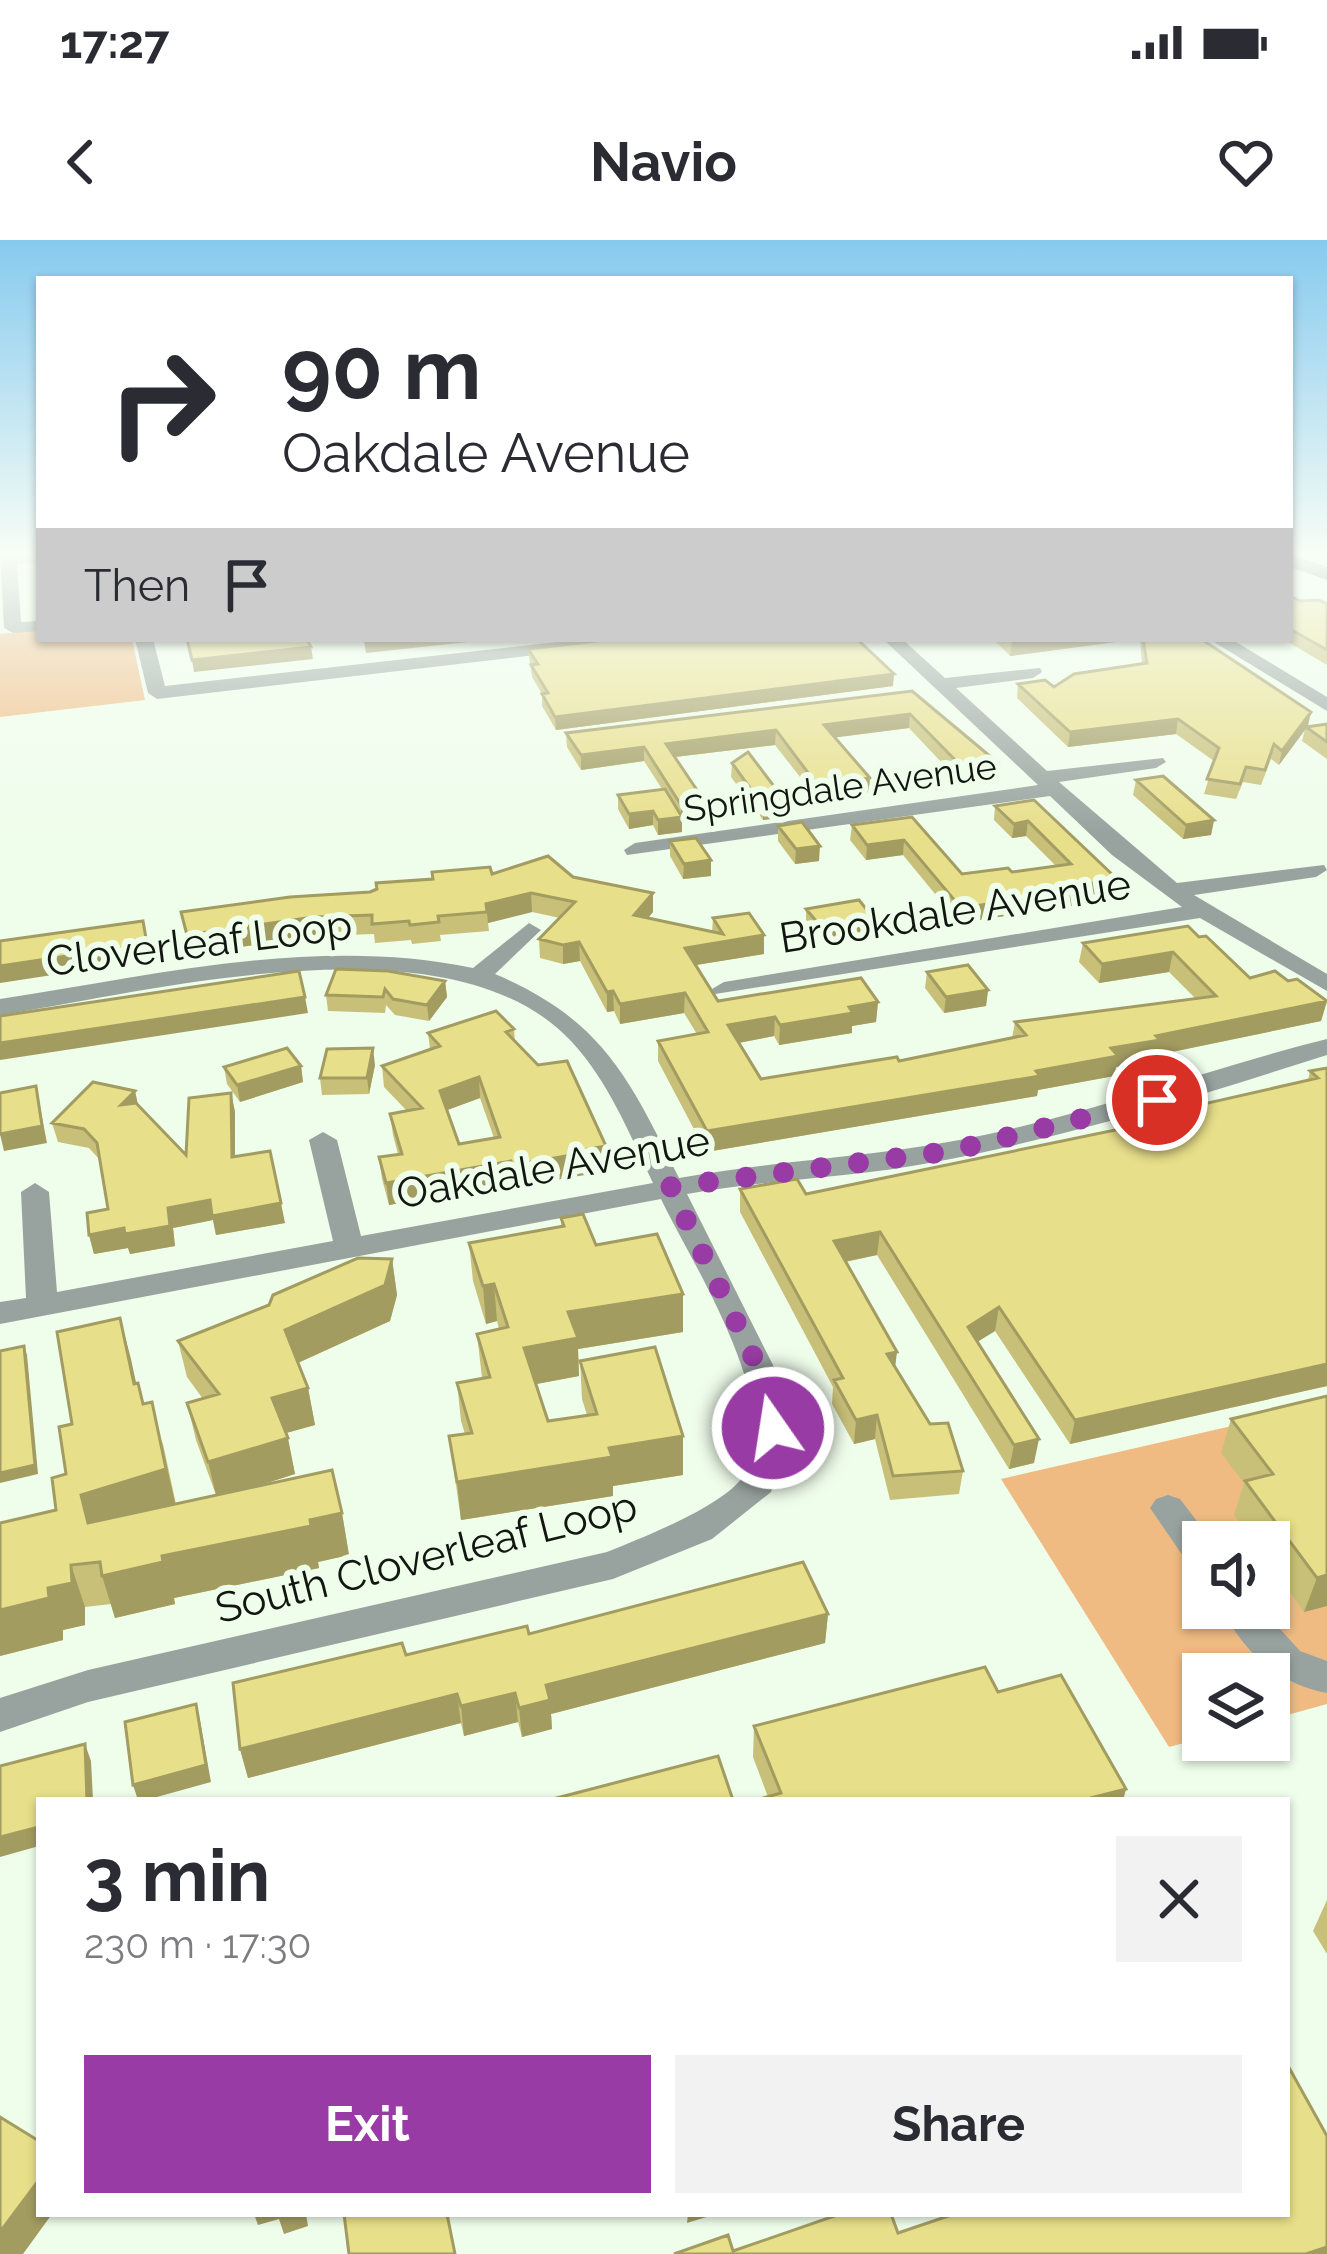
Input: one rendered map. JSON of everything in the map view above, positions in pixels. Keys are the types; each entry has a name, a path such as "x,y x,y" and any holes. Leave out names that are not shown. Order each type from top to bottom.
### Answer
{"street":[{"path":"146,646 157,693 569,646"},
{"path":"899,646 939,689 1172,892 1327,984"},
{"path":"1230,646 1327,705"},
{"path":"939,689 1033,672"},
{"name":"Springdale Avenue","path":"634,850 1156,762"},
{"name":"Brookdale Avenue","path":"1172,892 1316,870"},
{"name":"Brookdale Avenue","path":"724,989 1200,910"},
{"path":"478,976 530,930"},
{"name":"Cloverleaf Loop","path":"0,1007 278,965 346,960 411,963 478,976 529,995 566,1018 598,1051 670,1187"},
{"name":"Oakdale Avenue","path":"0,1313 670,1187 951,1151 1114,1113 1327,1047"},
{"path":"323,1140 349,1247"},
{"name":"South Cloverleaf Loop","path":"0,1715 88,1686 613,1565 699,1529 759,1483 773,1428 764,1379 670,1187"},
{"path":"35,1192 42,1305"},
{"path":"1168,1508 1182,1527"},
{"path":"1255,1629 1277,1659 1310,1675 1327,1676"}],"shaded area":[{"path":"0,646 133,646 145,700 0,717"},
{"path":"1327,1404 1327,1704 1290,1714 1290,1653 1182,1653 1182,1744 1169,1747 1001,1479"}],"building":[{"path":"189,646 311,647 192,660"},
{"path":"864,646 894,674 555,717 542,694 548,693 531,665 538,664 528,649"},
{"path":"1144,646 1212,646 1311,712 1282,751 1274,744 1265,770 1246,767 1240,784 1207,779 1219,748 1178,719 1070,732 1018,684 1045,680 1054,687 1074,674 1147,663"},
{"path":"912,691 997,762 962,767 910,714 824,725 870,778 818,786 776,730 666,744 705,802 681,805 644,747 581,755 566,733"},
{"path":"1327,724 1327,742 1306,727"},
{"path":"748,752 786,802 763,806 732,763"},
{"path":"1163,776 1214,820 1186,825 1136,780"},
{"path":"665,789 682,817 658,820 653,811 629,814 618,795"},
{"path":"1034,800 1117,879 1083,884 1088,889 961,908 904,840 867,845 852,825 912,817 962,874 1071,864 1028,821 1014,824 995,806"},
{"path":"802,822 820,846 796,849 778,826"},
{"path":"696,838 711,860 684,864 670,841"},
{"path":"548,856 573,877 653,893 634,915 723,934 713,918 749,913 764,935 685,948 718,1001 861,978 878,1002 849,1007 853,1013 780,1025 775,1017 728,1025 761,1079 897,1057 899,1061 1026,1035 1015,1022 1216,996 1173,952 1102,964 1083,943 1188,926 1199,937 1206,936 1250,978 1275,971 1288,981 1297,979 1327,1001 1156,1036 1160,1040 1111,1048 1118,1056 1036,1071 1040,1076 707,1131 658,1041 708,1032 685,993 620,1004 613,991 607,992 579,942 563,945 539,939 575,902 531,893 486,904 487,912 438,916 439,922 372,924 372,915 314,917 187,935 181,912 370,892 377,889 376,883 433,879 432,872 490,867 492,874"},
{"path":"859,900 875,920 822,928 806,909"},
{"path":"143,921 147,944 0,966 0,941"},
{"path":"968,965 988,990 946,997 927,972"},
{"path":"336,969 388,971 445,981 427,1005 393,999 385,989 383,997 326,995"},
{"path":"299,971 305,997 0,1043 0,1016"},
{"path":"496,1011 514,1029 506,1032 538,1065 567,1061 606,1146 386,1183 379,1157 402,1154 390,1114 422,1108 382,1066 440,1046 428,1033","holes":["479,1077 500,1137 459,1144 440,1091"]},
{"path":"287,1048 301,1066 237,1085 224,1067"},
{"path":"373,1048 367,1078 320,1078 327,1049"},
{"path":"1327,1068 1327,1364 1075,1420 999,1307 968,1327 1039,1439 1014,1445 880,1232 834,1241 897,1352 887,1354 930,1424 948,1423 963,1471 893,1476 877,1415 856,1420 834,1380 843,1378 740,1189 797,1179 806,1194 1159,1121 1156,1117 1193,1110 1190,1107 1318,1078 1310,1071"},
{"path":"93,1082 135,1091 121,1105 136,1103 186,1155 189,1098 231,1093 232,1157 270,1151 281,1203 212,1216 210,1200 168,1208 170,1226 89,1235 87,1213 108,1209 97,1143 84,1129 52,1123"},
{"path":"36,1086 42,1126 0,1134 0,1093"},
{"path":"583,1214 596,1245 657,1234 683,1294 568,1312 578,1338 524,1348 548,1421 597,1414 580,1361 655,1347 683,1436 609,1448 612,1457 457,1482 449,1436 472,1433 457,1383 490,1377 477,1334 508,1327 494,1284 483,1286 469,1243 564,1226 561,1218"},
{"path":"358,1258 392,1259 385,1285 285,1330 308,1388 272,1398 288,1438 208,1462 187,1403 219,1394 178,1341 269,1305 273,1295"},
{"path":"120,1318 134,1384 138,1383 143,1404 152,1402 166,1469 81,1495 88,1523 332,1470 342,1513 310,1520 311,1526 162,1556 163,1562 102,1576 100,1562 71,1565 72,1583 48,1588 49,1598 0,1610 0,1523 56,1510 52,1478 66,1474 59,1427 72,1424 57,1332"},
{"path":"24,1346 35,1465 0,1473 0,1351"},
{"path":"1327,1396 1327,1575 1317,1578 1290,1542 1290,1521 1275,1521 1245,1481 1273,1474 1231,1419"},
{"path":"803,1562 828,1614 546,1685 550,1700 519,1708 515,1693 461,1706 457,1694 240,1749 233,1683 402,1643 406,1655 527,1626 529,1634"},
{"path":"985,1667 998,1692 1061,1675 1126,1789 1095,1797 767,1797 781,1793 754,1726"},
{"path":"196,1704 206,1765 133,1785 125,1722"},
{"path":"85,1744 87,1797 36,1797 36,1828 0,1837 0,1766"},
{"path":"718,1756 732,1797 561,1797"},
{"path":"1290,2069 1327,2136 1327,2247 1306,2254 674,2254 728,2235 733,2251 831,2217 892,2217 898,2233 945,2217 1290,2217"},
{"path":"0,2117 36,2139 36,2184 0,2232"},
{"path":"344,2217 448,2217 455,2254 349,2254"}],"route":[{"path":"773,1428 764,1379 670,1187 951,1151 1157,1100"}]}
